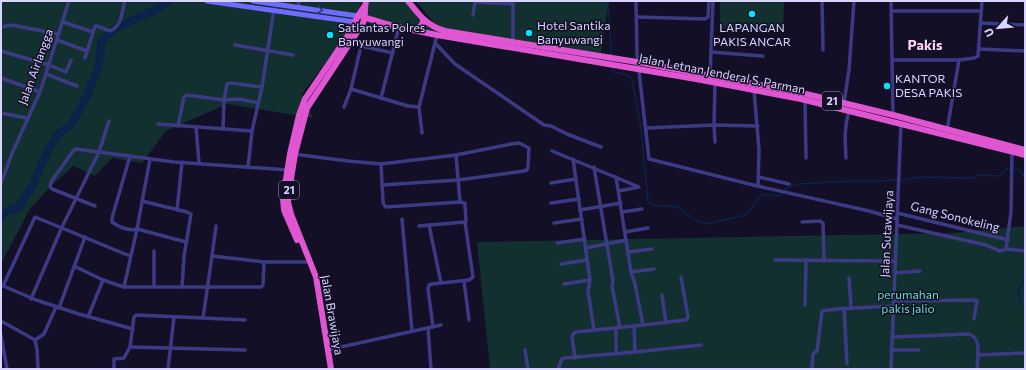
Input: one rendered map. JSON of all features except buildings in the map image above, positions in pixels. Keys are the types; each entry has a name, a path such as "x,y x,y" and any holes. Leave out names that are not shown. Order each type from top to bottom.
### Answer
{"highway":[{"name":"21","path":"408,1 423,19"},
{"name":"21","path":"354,22 365,4"},
{"name":"21","path":"364,20 365,4"},
{"name":"21","path":"358,16 364,20 412,30"},
{"path":"412,30 421,26 423,19"},
{"name":"Jalan Letnan Jenderal S. Parman","path":"423,19 436,29 512,42 595,59"},
{"name":"21","path":"354,22 364,20"},
{"name":"Jalan Brawijaya","path":"328,369 312,278 286,216 283,205 284,191 292,154 307,108 349,38 364,20"},
{"name":"Jalan Brawijaya","path":"349,38 354,22"},
{"name":"Jalan Letnan Jenderal S. Parman","path":"412,30 637,66 710,76 802,94 894,115 1025,150"},
{"name":"Jalan Letnan Jenderal S. Parman","path":"637,66 805,100 1025,155"},
{"name":"Jalan Brawijaya","path":"292,154 289,208 316,277 331,369"}],"main road":[{"path":"207,1 354,22"},
{"path":"253,1 275,4 299,4 358,16"}],"street":[{"name":"Jalan Airlangga","path":"1,183 27,118 40,92 69,1"},
{"path":"85,58 96,26 110,31 116,27 121,20 125,1"},
{"path":"636,1 637,66 649,159 897,219"},
{"path":"637,17 705,18 708,17 709,14 709,1"},
{"path":"710,76 713,1"},
{"path":"822,1 823,50"},
{"path":"843,104 849,70 854,1"},
{"path":"891,1 894,115"},
{"path":"893,60 959,60 976,58 978,56 979,49 982,1"},
{"path":"473,15 475,2 513,2 512,42"},
{"path":"248,167 252,131 262,87 275,4"},
{"path":"892,11 981,11"},
{"path":"63,22 93,32"},
{"path":"981,23 1025,25"},
{"path":"1,27 11,25 59,34"},
{"path":"381,98 399,27"},
{"path":"422,133 419,107 437,35"},
{"path":"349,38 361,46 393,53"},
{"path":"57,40 87,51"},
{"path":"435,43 456,64 474,78 544,125 601,147"},
{"path":"235,45 293,55"},
{"path":"344,107 351,89 361,46"},
{"path":"979,49 1025,52"},
{"path":"1,51 49,65 66,72 71,60"},
{"path":"711,52 763,56"},
{"path":"947,130 959,60"},
{"path":"46,74 77,86"},
{"path":"1,78 40,92"},
{"path":"715,82 715,142"},
{"path":"223,129 224,100 226,86 228,83 262,87"},
{"path":"351,89 408,106 419,107"},
{"path":"754,90 758,126 758,186"},
{"path":"178,126 185,96 189,95 224,100 239,99 258,103"},
{"path":"805,100 806,158"},
{"path":"846,158 845,122 849,111"},
{"path":"1,113 27,118"},
{"path":"32,299 62,227 99,152 109,121"},
{"name":"Jalan Sutawijaya","path":"891,369 901,123"},
{"path":"158,124 252,131"},
{"path":"646,128 714,125 758,126"},
{"path":"196,127 199,163"},
{"path":"292,154 381,164 456,155 516,143 529,148 528,167 527,170 524,171 458,180 382,185"},
{"path":"95,206 50,187 51,182 76,149 150,159 288,170"},
{"path":"552,151 616,176 639,187 619,191"},
{"path":"1006,249 1010,212 1012,151"},
{"path":"456,155 460,202"},
{"path":"130,156 112,222 116,225 132,230 137,229 186,242"},
{"path":"124,286 137,229 150,159"},
{"path":"573,159 588,260 590,280 588,291 594,330"},
{"path":"176,210 182,162"},
{"path":"381,164 383,202 386,207 460,202 465,203 465,222 473,277 469,280 432,284 429,286 433,327"},
{"path":"594,168 607,244 618,328 616,354"},
{"path":"616,176 628,252 643,325"},
{"path":"758,177 789,184"},
{"path":"551,183 576,178"},
{"path":"551,204 579,199"},
{"path":"142,201 191,214 184,256 182,287"},
{"path":"580,210 621,202"},
{"path":"622,212 642,209"},
{"name":"Gang Sonokeling","path":"897,213 1008,240"},
{"path":"129,328 57,308 2,286 36,217 130,256"},
{"path":"402,219 412,331"},
{"path":"554,223 582,219"},
{"path":"802,222 820,221 822,223 824,260"},
{"path":"419,226 465,222"},
{"path":"897,225 986,245 998,250 1006,249 1025,251"},
{"path":"204,318 216,226"},
{"path":"430,226 441,283"},
{"path":"625,232 648,228"},
{"path":"35,340 44,334 57,308 85,237"},
{"path":"557,243 584,239"},
{"path":"586,248 626,240"},
{"path":"628,252 652,248"},
{"path":"154,251 154,286"},
{"path":"212,256 264,262 306,262"},
{"path":"561,264 588,260"},
{"path":"775,260 895,262"},
{"path":"806,260 806,305"},
{"path":"74,266 103,280 124,286 207,288 262,287 264,262"},
{"path":"632,272 654,269"},
{"path":"895,273 920,270"},
{"path":"575,358 572,337 576,332 666,323 688,319 681,277"},
{"path":"849,278 851,308"},
{"path":"88,317 103,280"},
{"path":"564,284 590,280"},
{"path":"464,281 468,320"},
{"path":"662,295 666,323"},
{"path":"894,301 975,300 977,301 974,319"},
{"path":"812,369 813,354 817,352 822,311 844,308 893,306"},
{"path":"844,308 846,364"},
{"path":"114,369 114,359 125,357 130,347 129,328 136,315 245,320"},
{"path":"168,369 174,317"},
{"path":"1,321 35,340 38,369"},
{"path":"327,350 441,325"},
{"path":"634,326 635,352"},
{"path":"428,328 431,369"},
{"path":"892,337 969,334 975,337 978,342 977,369"},
{"path":"1,335 6,369"},
{"path":"558,369 562,359 565,358 701,345"},
{"path":"130,347 245,350"},
{"path":"525,350 528,369"},
{"path":"892,350 919,350"},
{"path":"978,355 1024,353"}],"green space":[{"path":"1,1 362,1 352,27 302,94 313,118 227,104 166,131 142,163 112,158 95,176 73,166 50,187 30,209 3,260 1,258"},
{"path":"363,1 412,1 442,36 372,26 358,19"},
{"path":"416,1 609,1 601,53 443,34"},
{"name":"LAPANGAN PAKIS ANCAR","path":"720,1 784,1 783,30 720,28"},
{"name":"perumahan pakis jalio","path":"1025,226 1025,369 490,369 477,242 953,233"}],"waterway":[{"path":"1,218 4,213 19,207 31,188 57,135 71,125 87,96 99,66 101,42 114,29 157,9 169,1"},
{"path":"608,1 611,55"},
{"path":"612,67 613,72 628,75 632,80 641,128 648,201 652,205 678,207 697,221 706,224 746,215 762,194 778,196 783,194 786,188 797,184 905,180 919,177 973,178 980,175 999,176 1007,168 1020,170 1025,178"},
{"path":"1025,276 1018,293 1021,304 1025,305"},
{"path":"1025,349 1025,369"}],"place":[{"name":"LAPANGAN PAKIS ANCAR","path":"752,14"},
{"name":"Hotel Santika Banyuwangi","path":"529,33"},
{"name":"Satlantas Polres Banyuwangi","path":"330,35"},
{"name":"KANTOR DESA PAKIS","path":"887,86"}],"district":[{"name":"Pakis","path":"925,45"}]}
